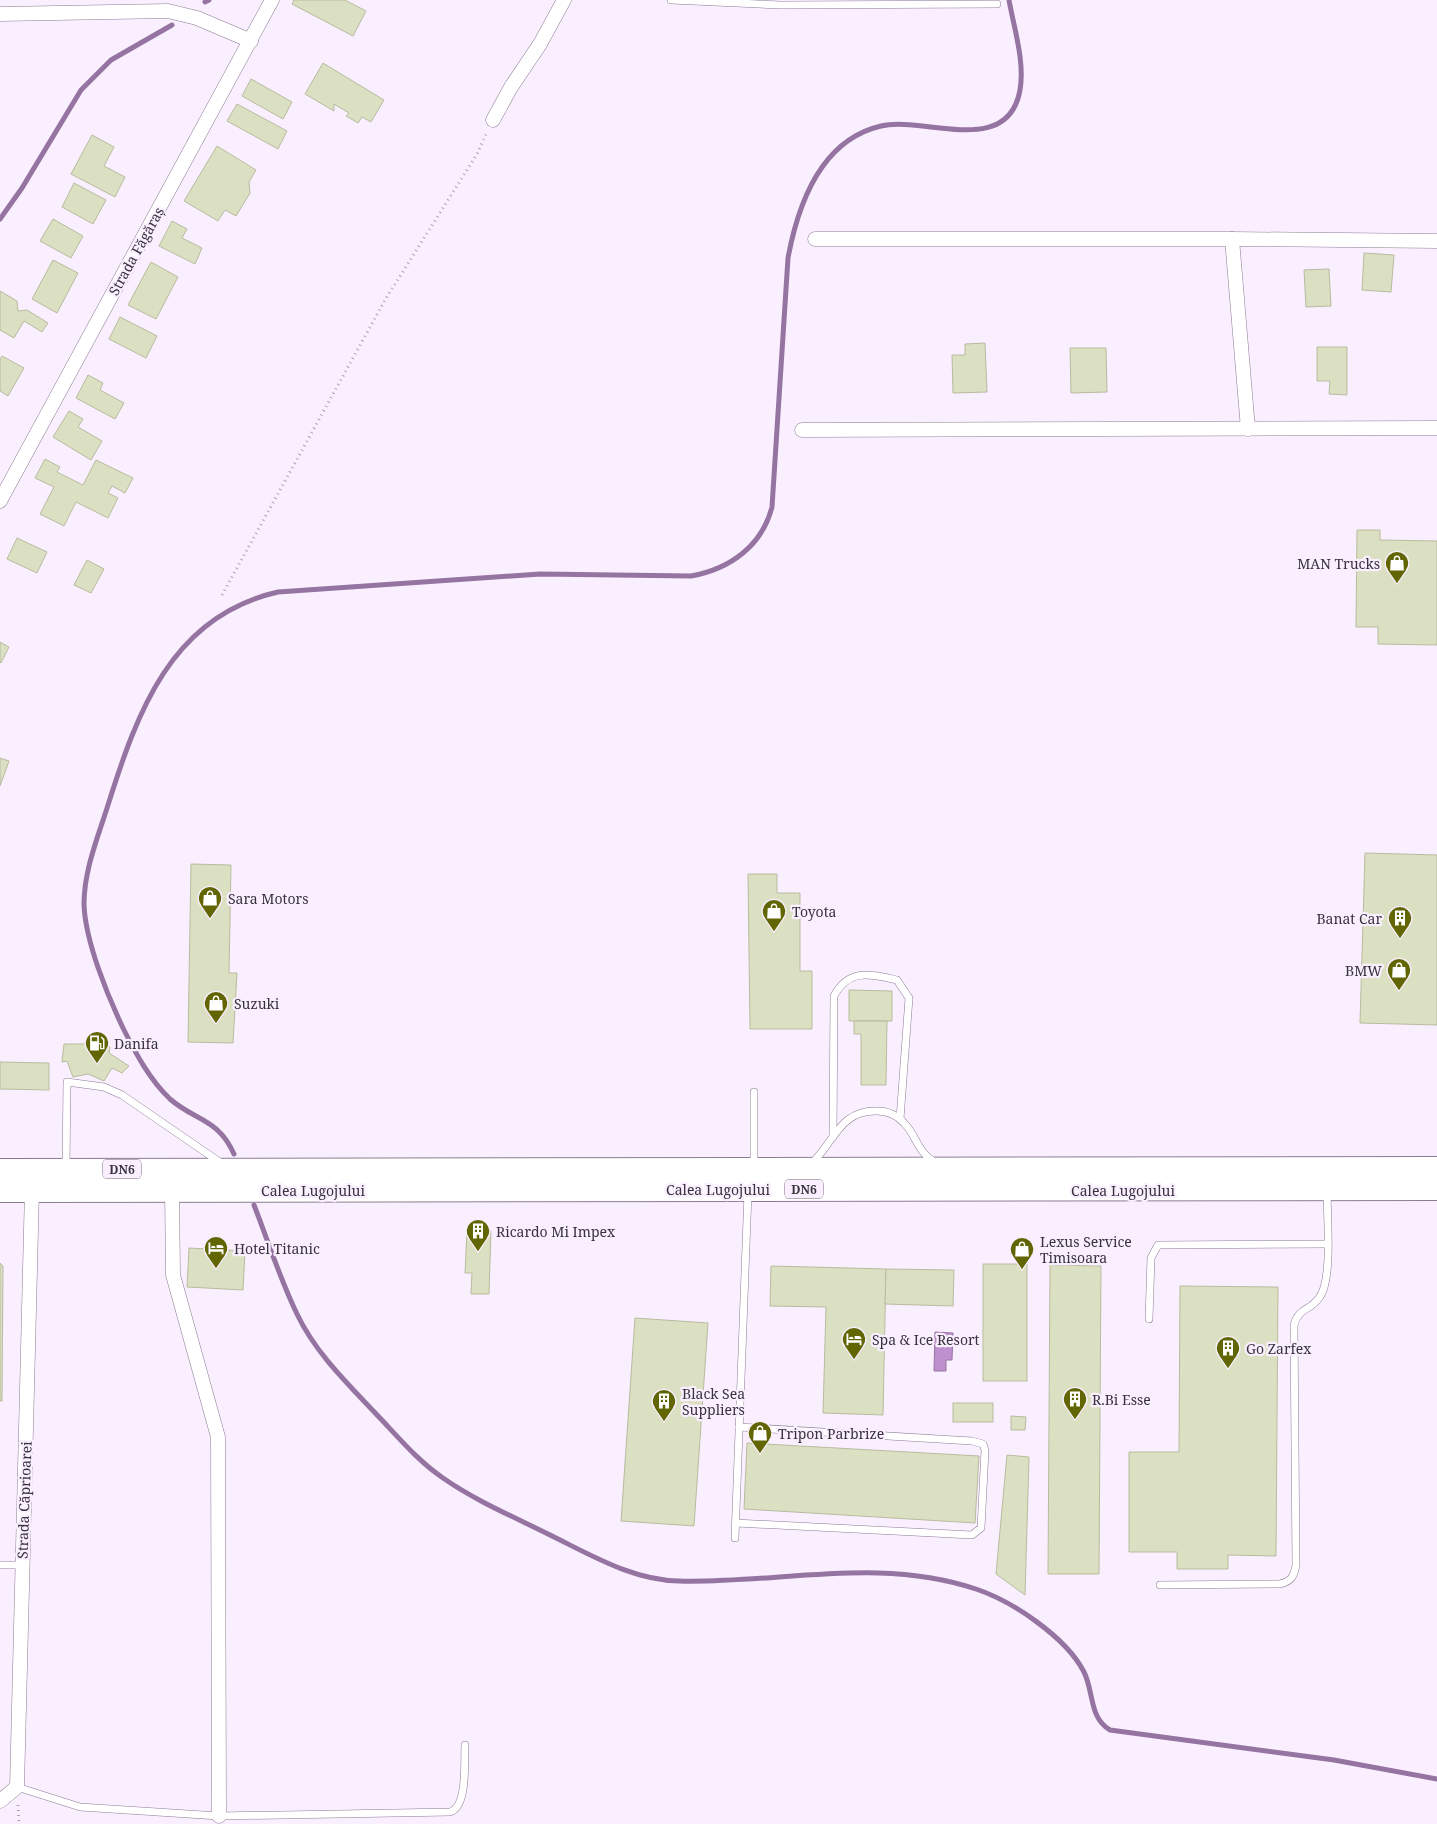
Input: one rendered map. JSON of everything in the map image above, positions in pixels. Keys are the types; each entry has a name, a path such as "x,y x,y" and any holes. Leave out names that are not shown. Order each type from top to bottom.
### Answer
{"main road":[{"name":"Calea Lugojului","path":"0,1191 172,1190 751,1179 806,1168 1437,1168"},
{"name":"Calea Lugojului","path":"0,1170 230,1169 1327,1189 1437,1189"}],"street":[{"name":"Strada Făgăraș","path":"0,501 272,0"},
{"path":"493,120 511,87 540,44 564,0"},
{"path":"0,14 168,11 197,18 251,41"},
{"path":"815,239 1437,241"},
{"path":"1232,239 1248,429"},
{"path":"802,430 1437,428"},
{"name":"Strada Căprioarei","path":"17,1787 32,1190"},
{"path":"172,1190 173,1275 218,1437 219,1816"},
{"path":"0,1801 17,1787"}],"lane":[{"path":"671,0 781,5 997,4"},
{"path":"833,1137 834,996 841,983 855,976 876,975 897,980 909,998 900,1119"},
{"path":"66,1169 67,1082 104,1087 122,1095 230,1169"},
{"path":"735,1538 754,1092"},
{"path":"806,1168 821,1154 853,1114 867,1110 894,1114 905,1124 923,1155 942,1168"},
{"path":"1160,1585 1280,1584 1291,1580 1294,1575 1296,1565 1294,1325 1297,1315 1319,1299 1328,1276 1327,1189"},
{"path":"1149,1319 1151,1258 1158,1245 1327,1244"},
{"path":"736,1523 972,1535 982,1528 985,1450 983,1444 972,1441 740,1427"},
{"path":"0,1565 22,1565"},
{"path":"17,1787 80,1807 219,1816 453,1811 460,1805 462,1798 465,1745"}],"path":[{"path":"222,595 385,300 477,154 493,120"}],"shaded area":[{"path":"935,1332 953,1333 952,1360 946,1360 946,1371 934,1371"}],"building":[{"path":"294,0 345,0 366,11 353,36 292,4"},
{"path":"323,63 384,100 371,122 362,117 358,123 346,116 349,113 334,104 334,111 305,94"},
{"path":"251,79 292,102 283,119 242,96"},
{"path":"237,104 287,131 278,149 227,121"},
{"path":"92,135 114,147 104,166 125,177 115,197 71,174"},
{"path":"217,146 256,170 249,182 250,193 236,216 225,210 218,221 184,201"},
{"path":"74,183 106,200 93,224 62,207"},
{"path":"53,219 83,236 71,258 40,241"},
{"path":"172,221 187,229 182,238 202,248 195,264 159,246"},
{"path":"1364,253 1394,255 1391,292 1362,290"},
{"path":"53,260 78,273 57,313 32,299"},
{"path":"151,262 178,277 156,319 128,305"},
{"path":"1329,269 1331,306 1306,307 1304,270"},
{"path":"0,291 17,301 18,311 27,310 48,323 42,332 24,321 14,338 0,330"},
{"path":"120,317 157,336 146,358 109,339"},
{"path":"985,343 987,392 953,393 952,355 965,355 965,344"},
{"path":"1317,347 1347,347 1347,395 1329,394 1330,381 1317,381"},
{"path":"1070,348 1106,348 1107,392 1071,393"},
{"path":"2,356 24,368 8,396 0,391 0,360"},
{"path":"88,375 103,383 100,390 124,403 115,419 76,398"},
{"path":"69,411 83,419 78,427 102,441 91,460 53,437"},
{"path":"45,459 60,467 57,472 83,485 96,460 133,478 125,493 112,486 108,493 118,498 108,518 76,502 64,526 40,514 54,487 35,478"},
{"name":"MAN Trucks","path":"1357,530 1380,530 1380,540 1437,541 1437,645 1378,644 1378,627 1356,627"},
{"path":"17,538 47,552 37,573 7,559"},
{"path":"87,560 104,569 91,593 74,585"},
{"path":"0,642 9,647 1,663 0,662"},
{"path":"0,758 9,761 0,786"},
{"name":"Banat Car","path":"1365,853 1437,855 1437,1025 1360,1023"},
{"name":"Sara Motors","path":"191,864 231,865 229,973 237,973 233,1043 188,1042"},
{"name":"Toyota","path":"748,874 777,874 777,893 800,893 800,971 812,971 812,1029 750,1029"},
{"path":"849,990 892,991 892,1021 849,1021"},
{"path":"854,1021 887,1021 886,1085 861,1085 861,1034 854,1034"},
{"name":"Danifa","path":"64,1044 96,1044 110,1047 109,1053 129,1066 122,1073 112,1068 104,1081 88,1074 73,1077 67,1061 62,1062"},
{"path":"0,1062 49,1063 49,1090 0,1089"},
{"name":"Ricardo Mi Impex","path":"467,1230 491,1231 489,1294 471,1294 472,1273 465,1273"},
{"name":"Hotel Titanic","path":"189,1248 245,1251 243,1290 187,1287"},
{"path":"0,1263 3,1266 2,1401 0,1401"},
{"path":"983,1264 1027,1264 1027,1381 983,1381"},
{"name":"R.Bi Esse","path":"1050,1265 1101,1266 1099,1574 1048,1574"},
{"name":"Spa & Ice Resort","path":"771,1266 886,1269 883,1415 823,1413 826,1307 770,1306"},
{"path":"886,1269 954,1270 953,1306 885,1304"},
{"name":"Go Zarfex","path":"1180,1286 1278,1287 1276,1556 1228,1555 1228,1569 1177,1569 1177,1552 1129,1552 1129,1452 1179,1452"},
{"name":"Black Sea Suppliers","path":"635,1318 708,1323 694,1526 621,1521"},
{"path":"953,1403 993,1403 993,1422 953,1422"},
{"path":"1011,1416 1026,1417 1025,1430 1011,1430"},
{"path":"747,1443 979,1456 975,1523 744,1509"},
{"path":"1007,1455 1029,1457 1025,1595 996,1574"}],"waterway":[{"path":"205,2 209,0"},
{"path":"234,1154 221,1133 170,1099 156,1084 144,1066 133,1048 111,1002 93,951 85,919 86,879 96,841 132,736 146,704 164,673 185,646 210,622 241,604 278,592 540,574 691,576 719,568 742,554 761,533 772,507 788,258 792,237 806,196 828,160 843,145 860,133 881,126 899,124 962,130 982,129 999,123 1012,111 1020,90 1021,68 1009,0"},
{"path":"0,219 22,188 81,90 111,60 172,25"},
{"path":"254,1205 285,1287 305,1329 323,1356 409,1449 434,1471 469,1494 596,1558 628,1571 662,1580 716,1581 865,1573 902,1574 939,1579 976,1589 1006,1602 1037,1622 1065,1646 1084,1672 1098,1719 1110,1730 1334,1760 1437,1779"}],"place":[{"name":"MAN Trucks","path":"1397,584"},
{"name":"Sara Motors","path":"210,919"},
{"name":"Toyota","path":"774,932"},
{"name":"Banat Car","path":"1400,939"},
{"name":"BMW","path":"1399,991"},
{"name":"Suzuki","path":"216,1024"},
{"name":"Danifa","path":"97,1064"},
{"name":"Ricardo Mi Impex","path":"478,1252"},
{"name":"Hotel Titanic","path":"216,1269"},
{"name":"Lexus Service Timisoara","path":"1022,1270"},
{"name":"Spa & Ice Resort","path":"854,1360"},
{"name":"Go Zarfex","path":"1228,1369"},
{"name":"R.Bi Esse","path":"1075,1420"},
{"name":"Black Sea Suppliers","path":"664,1422"},
{"name":"Tripon Parbrize","path":"760,1454"}]}
